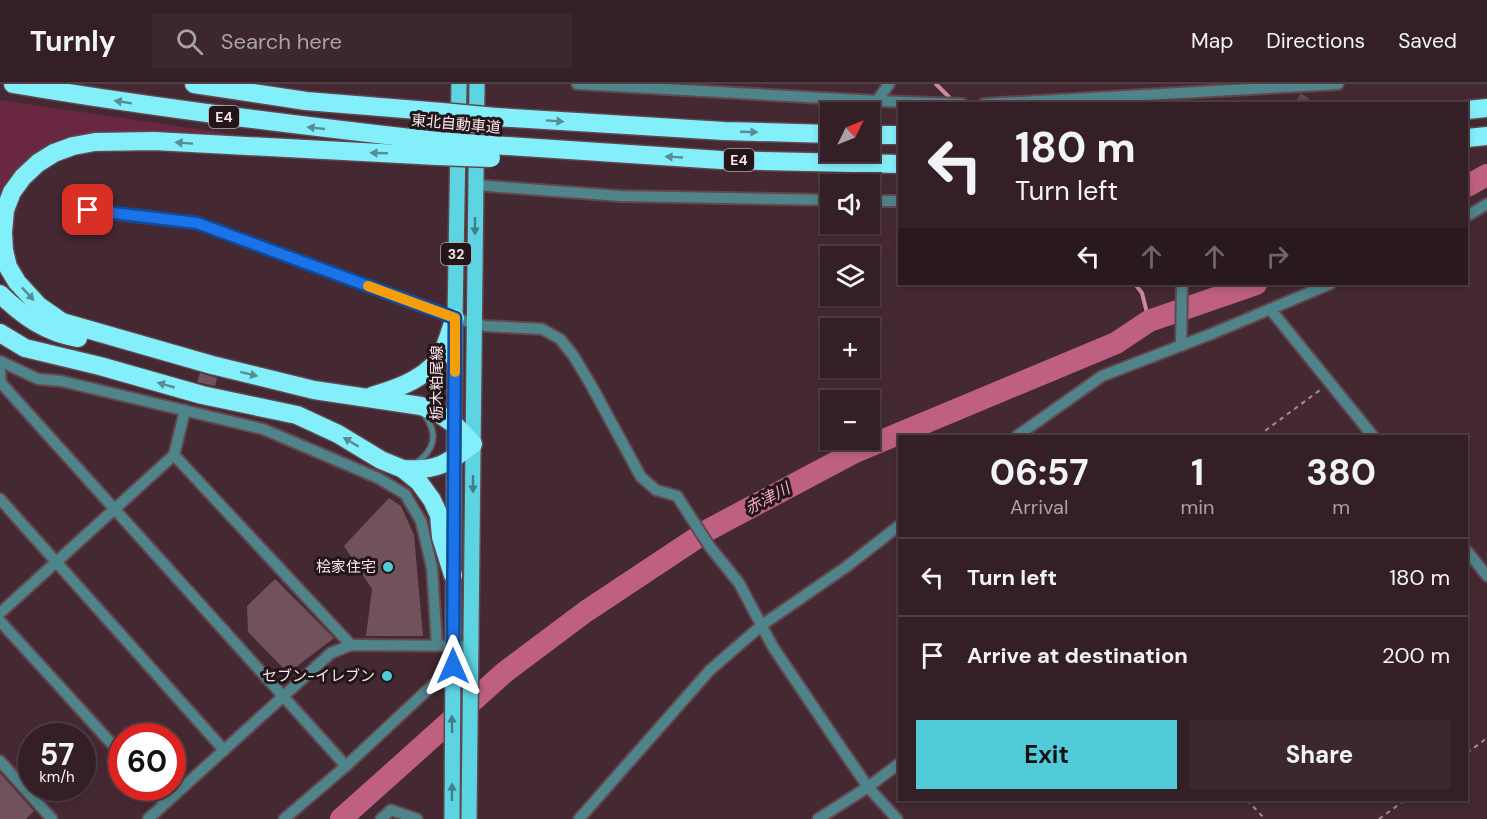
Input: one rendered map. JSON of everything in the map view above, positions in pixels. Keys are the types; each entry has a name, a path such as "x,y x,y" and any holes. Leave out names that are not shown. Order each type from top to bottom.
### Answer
{"highway":[{"name":"東北自動車道","path":"12,84 437,148 492,152 578,152 733,160 898,164"},
{"name":"東北自動車道","path":"194,84 306,100 496,117 712,130 820,134"},
{"path":"880,135 898,135"},
{"path":"1468,138 1487,136"},
{"path":"403,469 422,470 443,465 473,444 455,425 438,413 421,406 314,390 212,365 79,328 51,315 22,288 8,267 3,232 5,210 12,192 30,170 54,153 73,146 95,142 124,140 437,148"},
{"path":"0,294 31,320 58,334 77,338 111,337"},
{"path":"0,309 33,337 100,366"},
{"path":"364,398 397,389 420,377 443,351 455,318"},
{"path":"0,333 26,348 202,394 297,415 338,434 381,460 403,469 419,482 439,515 441,537 453,575"}],"main road":[{"name":"栃木粕尾線","path":"452,819 453,666 445,646 453,575 459,84"},
{"name":"32","path":"470,819 477,84"}],"street":[{"path":"577,84 905,102"},
{"path":"877,101 889,84"},
{"path":"1019,102 1338,84"},
{"path":"1305,96 1314,85"},
{"path":"475,185 620,196 820,200"},
{"path":"880,201 898,201"},
{"path":"1468,215 1487,204"},
{"path":"88,210 197,223 455,318 485,326 542,330 560,339 573,354 641,477 656,490 677,496 710,547 739,583 773,647 868,787 897,819"},
{"path":"1181,346 1182,285"},
{"path":"1018,435 1102,376 1328,285"},
{"path":"1270,309 1372,435"},
{"path":"0,361 38,379 61,381 263,429 378,478 405,494 421,521 432,568 445,646"},
{"path":"0,371 1,383 346,766"},
{"path":"0,613 174,455 184,410"},
{"path":"174,455 351,645"},
{"path":"0,499 225,750"},
{"path":"579,819 711,670 762,625 846,567 898,527"},
{"path":"1468,552 1487,576"},
{"path":"0,621 108,740"},
{"path":"148,819 331,653 351,645 473,646"},
{"path":"284,819 346,766 453,666"},
{"path":"0,761 52,819"},
{"path":"818,819 868,787 898,764"},
{"path":"381,819 392,810 417,819"}],"lane":[{"path":"403,469 424,458 434,438 432,427 425,415 407,404"}],"path":[{"path":"1259,435 1329,383"},
{"path":"1468,752 1487,738"},
{"path":"1247,801 1265,819"},
{"path":"1379,819 1404,801"}],"shaded area":[{"path":"0,100 251,137 252,139 67,142 0,203"}],"building":[{"path":"200,373 217,378 215,386 197,382"},
{"name":"桧家住宅","path":"389,498 401,506 414,535 423,636 366,636 372,589 344,546"},
{"path":"275,579 334,638 288,673 248,632 247,606"},
{"path":"0,773 18,793 18,801 25,801 34,811 26,819 0,819"}],"waterway":[{"path":"936,84 949,97"},
{"name":"赤津川","path":"1468,185 1487,175"},
{"path":"1136,285 1142,293 1149,321"},
{"name":"赤津川","path":"341,819 505,672 585,612 710,529 855,452 1116,343 1149,321 1253,285"}],"tunnel":[{"path":"1301,102 1305,96"}],"slow traffic":[{"path":"368,286 455,318 455,372"}],"place":[{"name":"桧家住宅","path":"388,567"},
{"name":"セブン-イレブン","path":"387,676"}],"route":[{"path":"88,210 197,223 455,318 453,666"}]}
